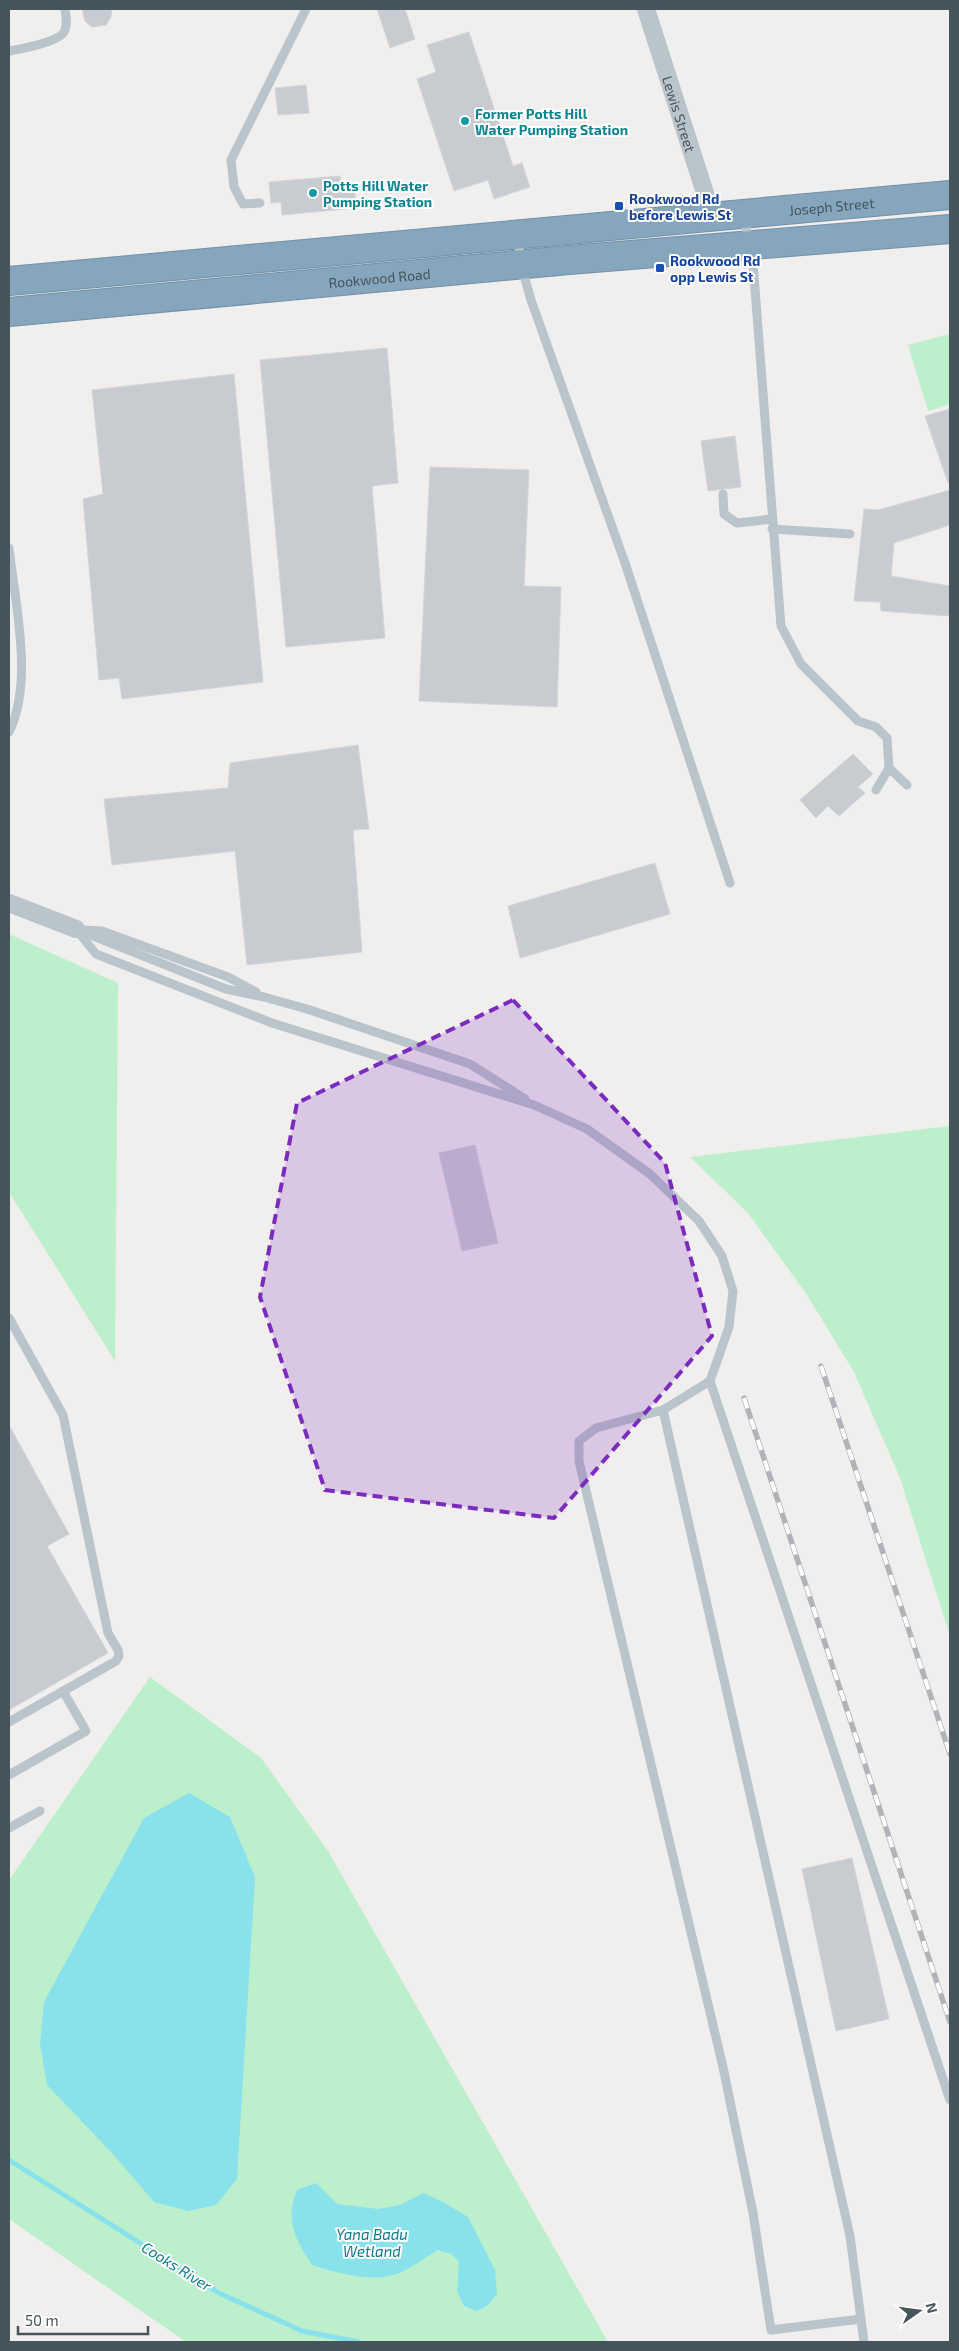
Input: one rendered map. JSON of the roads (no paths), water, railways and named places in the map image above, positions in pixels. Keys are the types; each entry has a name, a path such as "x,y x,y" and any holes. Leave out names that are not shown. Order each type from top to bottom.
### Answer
{"highway":[{"name":"Joseph Street","path":"713,218 950,195"},
{"path":"9,281 713,218"},
{"path":"751,247 950,229"},
{"name":"Rookwood Road","path":"9,312 521,266 569,260 751,247"}],"street":[{"name":"Lewis Street","path":"646,9 713,218"},
{"path":"9,903 76,929"}],"lane":[{"path":"9,51 23,49 60,37 65,31 67,21 65,9"},
{"path":"260,203 244,204 234,187 231,160 306,9"},
{"path":"743,215 751,247 781,626 801,664 858,721 876,727 887,738 888,768 876,790"},
{"path":"518,235 521,266 531,300 625,562 730,883"},
{"path":"723,494 724,514 737,523 772,524 850,534"},
{"path":"9,548 23,672 20,697 9,732"},
{"path":"888,768 907,785"},
{"path":"76,929 102,931 111,934 228,977 264,997 470,1064 534,1105"},
{"path":"76,929 96,954 272,1023 534,1105 587,1129 650,1174 699,1221 722,1256 733,1291 729,1328 710,1381 950,2100"},
{"path":"9,1318 63,1415 108,1632 118,1650 119,1656 116,1661 9,1722"},
{"path":"710,1381 663,1410 596,1428 579,1441 579,1461 723,2067 753,2213 771,2330 861,2319"},
{"path":"663,1410 848,2226 864,2342"},
{"path":"9,1775 86,1731 63,1691"},
{"path":"9,1828 40,1811"}],"water":[{"path":"189,1793 230,1817 255,1877 237,2179 216,2205 188,2211 154,2202 114,2155 47,2085 40,2043 44,2002 144,1818"},
{"name":"Yana Badu Wetland","path":"316,2183 337,2204 378,2209 400,2205 423,2193 468,2217 495,2270 497,2294 487,2306 477,2311 464,2306 457,2291 459,2262 452,2254 438,2250 406,2270 387,2277 354,2276 312,2265 297,2238 292,2220 292,2211 297,2190"}],"waterway":[{"name":"Cooks River","path":"9,2160 219,2293 302,2331 359,2342"}],"railway":[{"path":"821,1366 950,1754"},
{"path":"744,1398 950,2022"}],"place":[{"name":"Former Potts Hill Water Pumping Station","path":"465,121"},
{"name":"Potts Hill Water Pumping Station","path":"313,193"},
{"name":"Rookwood Rd before Lewis St","path":"619,206"},
{"name":"Rookwood Rd opp Lewis St","path":"660,268"}]}
